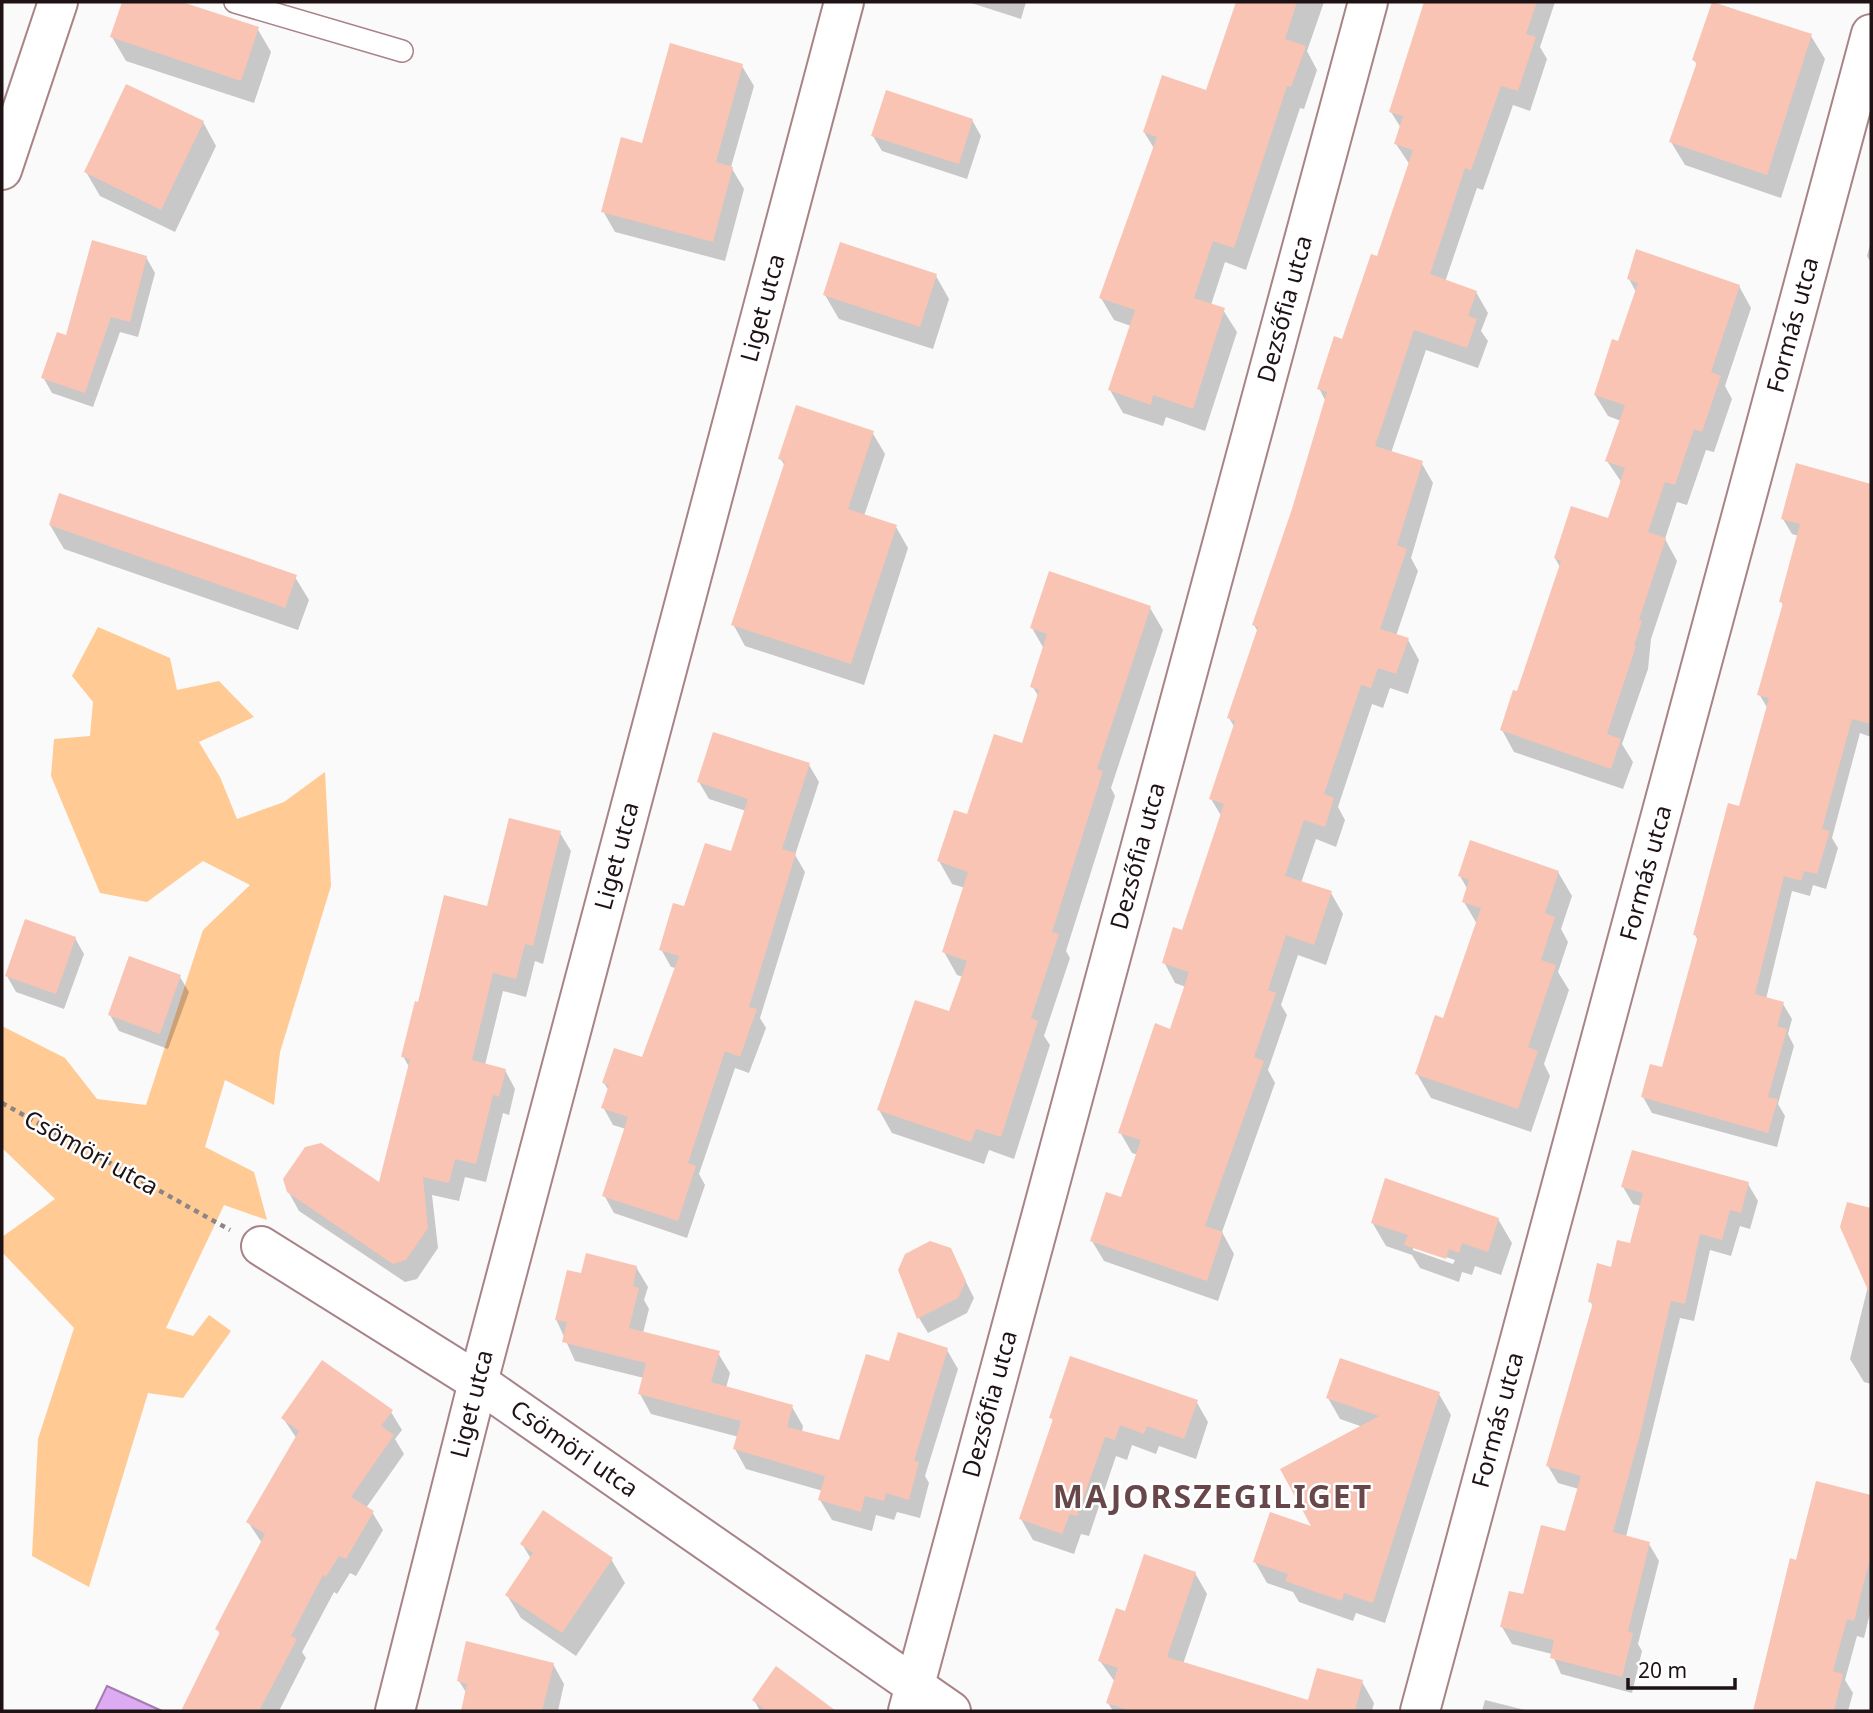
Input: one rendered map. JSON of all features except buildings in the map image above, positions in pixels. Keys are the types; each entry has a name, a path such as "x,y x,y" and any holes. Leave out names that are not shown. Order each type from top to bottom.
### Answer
{"street":[{"path":"2,170 58,2"},
{"name":"Liget utca","path":"395,1711 478,1382 844,2"},
{"name":"Dezsőfia utca","path":"911,1698 1368,2"},
{"name":"Formás utca","path":"1420,1711 1871,34"},
{"name":"Csömöri utca","path":"261,1246 478,1382 911,1698 951,1711"}],"lane":[{"path":"235,2 402,51"}],"path":[{"name":"Csömöri utca","path":"2,1103 261,1246"}],"shaded area":[{"path":"98,627 170,658 177,690 219,681 254,717 199,742 220,777 237,819 284,802 325,772 331,886 280,1052 274,1105 225,1080 205,1147 254,1172 267,1220 224,1205 166,1328 193,1336 209,1315 231,1331 183,1398 148,1393 89,1587 32,1556 38,1439 74,1328 2,1252 2,1237 55,1199 2,1148 2,1026 65,1058 97,1099 146,1105 203,930 250,885 203,861 147,902 100,893 51,776 54,739 90,736 93,702 72,676"},
{"path":"107,1686 162,1711 95,1711"}],"district":[{"name":"MAJORSZEGILIGET","path":"1213,1497"}]}
